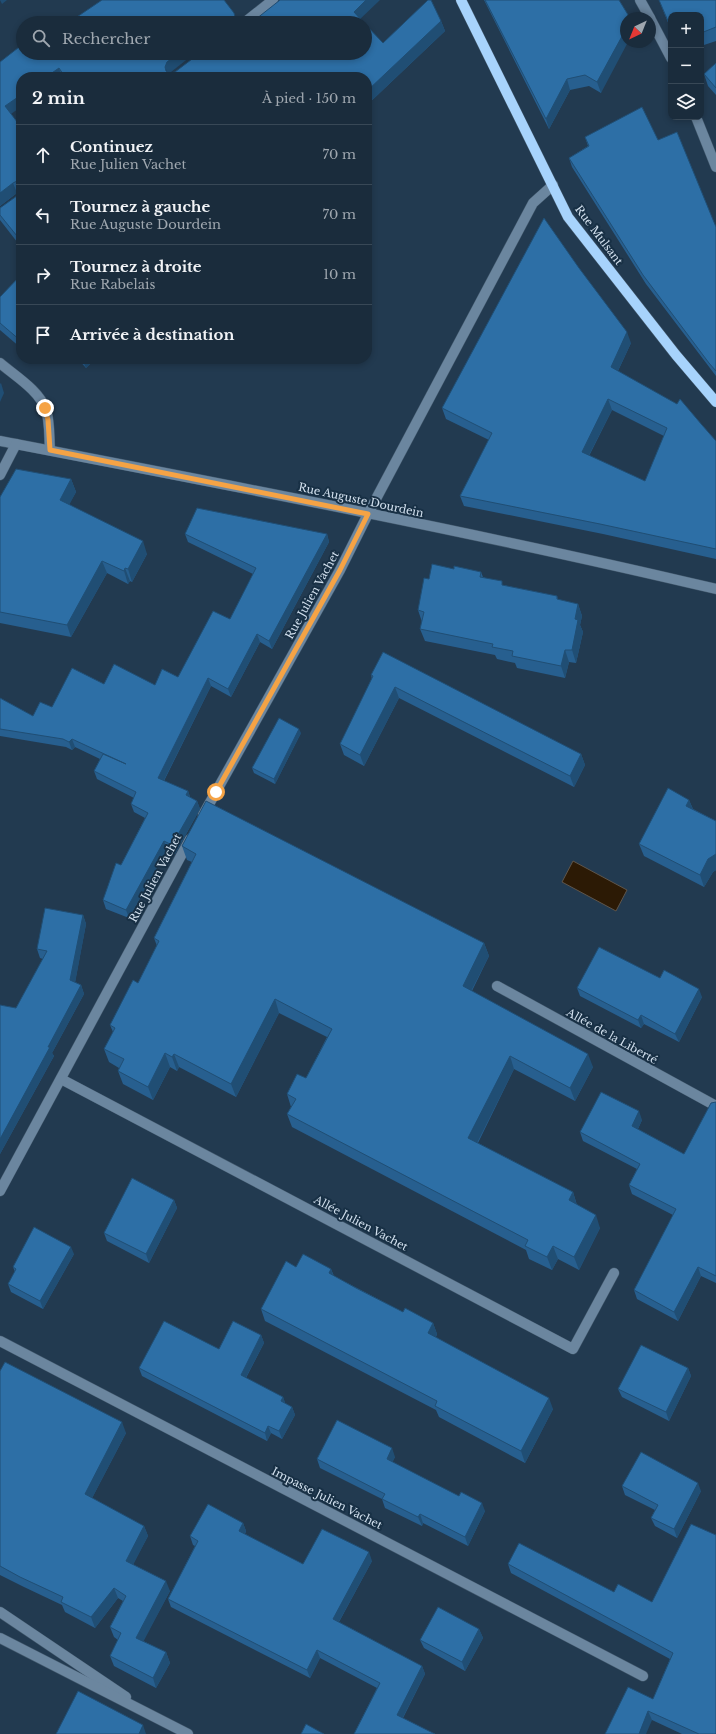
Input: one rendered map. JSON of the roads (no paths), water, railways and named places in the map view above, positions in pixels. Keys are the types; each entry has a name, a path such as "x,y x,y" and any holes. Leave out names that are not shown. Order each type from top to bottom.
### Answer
{"main road":[{"name":"Rue Mulsant","path":"461,0 568,216 676,355 716,402"}],"street":[{"path":"253,16 273,0"},
{"path":"640,0 647,12"},
{"path":"656,29 668,52"},
{"path":"697,120 716,167"},
{"name":"Rue Julien Vachet","path":"0,1191 216,792 340,570 368,514 533,203 553,185"},
{"path":"0,363 36,394 45,408 48,420 50,450"},
{"name":"Rue Auguste Dourdein","path":"0,441 368,514 623,567 716,589"},
{"path":"0,475 16,444"},
{"name":"Allée de la Liberté","path":"497,986 716,1106"},
{"name":"Allée Julien Vachet","path":"61,1079 574,1349 614,1273"},
{"name":"Impasse Julien Vachet","path":"0,1341 643,1676"},
{"path":"0,1612 161,1721"},
{"path":"0,1638 188,1734"}]}
